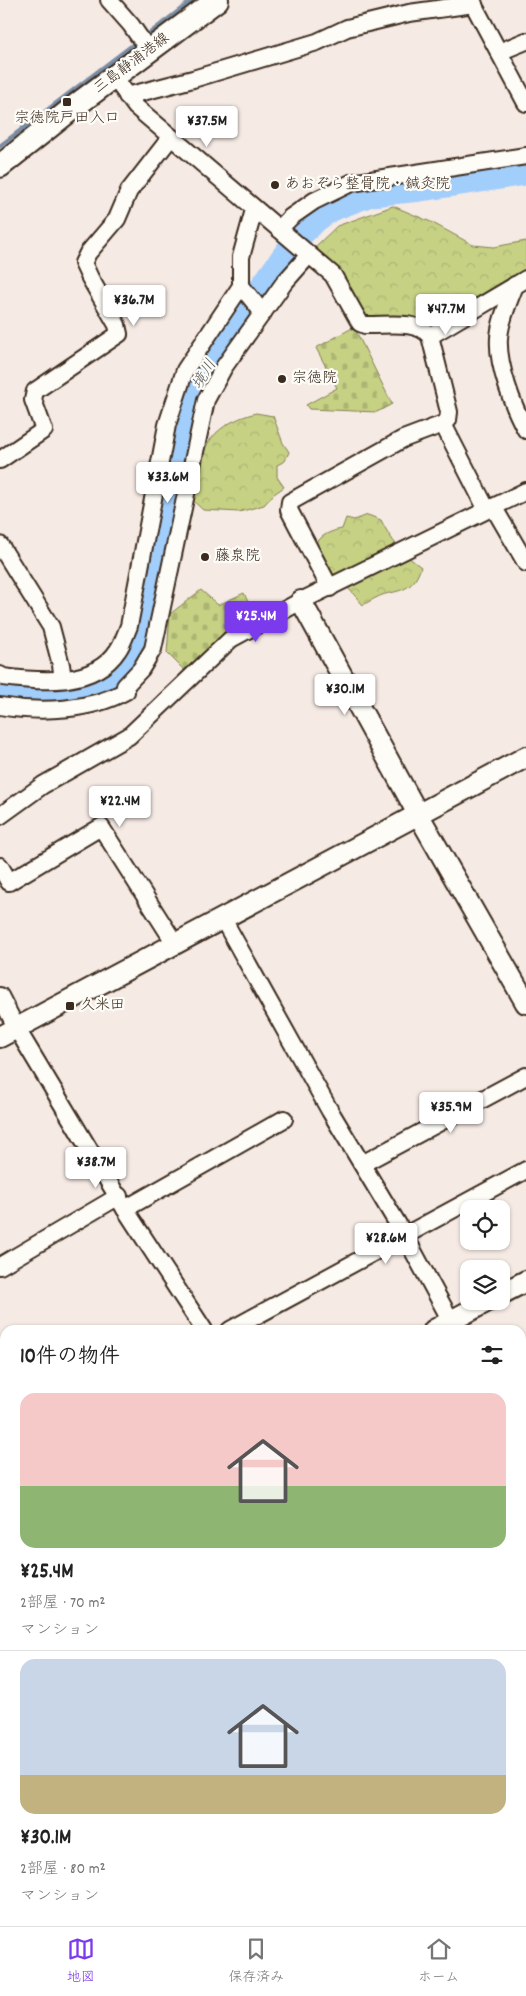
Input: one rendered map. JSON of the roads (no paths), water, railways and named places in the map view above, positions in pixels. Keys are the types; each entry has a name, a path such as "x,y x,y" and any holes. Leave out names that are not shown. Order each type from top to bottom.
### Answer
{"main road":[{"name":"三島静浦港線","path":"0,166 217,0"}],"street":[{"path":"109,0 131,25 149,51"},
{"path":"127,96 193,79 301,47 347,28 409,13 472,2 526,103"},
{"path":"498,52 526,41"},
{"path":"114,77 136,107 338,282 360,323 365,325 417,327 426,331 430,336 449,412 448,420 443,424 403,439 290,502 289,510 330,588"},
{"path":"0,460 44,430 33,400 35,391 120,334 83,263 88,253 117,219 129,191 171,137"},
{"path":"281,232 291,217 314,201 351,184 526,156"},
{"path":"254,210 241,257 243,288 262,311"},
{"path":"0,706 23,710 82,706 113,698 126,690 125,686 141,669 153,649 206,400 224,367 262,311 306,254"},
{"path":"430,336 520,282"},
{"path":"520,282 501,326 499,339 510,396 526,430"},
{"path":"0,675 21,679 63,679 90,673 106,664 118,650 129,626 167,425 180,382 193,358 243,288"},
{"path":"443,424 491,509 526,564"},
{"path":"0,816 44,785 129,736 231,639 301,601 526,491"},
{"path":"0,545 51,627 63,679"},
{"path":"301,601 418,814 526,1003"},
{"path":"8,1033 526,757"},
{"path":"0,866 10,882 101,827 176,945"},
{"path":"224,919 330,1111 405,1236 443,1325"},
{"path":"0,996 8,1033 201,1325"},
{"path":"362,1164 526,1076"},
{"path":"0,1266 284,1119"},
{"path":"239,1325 526,1170"},
{"path":"510,1289 526,1281"},
{"path":"445,1325 472,1310"}],"waterway":[{"path":"145,37 193,0"},
{"path":"0,146 138,41"},
{"name":"境川","path":"0,690 12,694 26,695 81,692 106,681 128,662 138,648 194,387 208,363 297,238 331,209 371,194 421,189 526,173"}],"place":[{"name":"宗徳院戸田入口","path":"67,102"},
{"name":"あおぞら整骨院・鍼灸院","path":"275,185"},
{"name":"宗徳院","path":"282,379"},
{"name":"藤泉院","path":"205,557"},
{"name":"久米田","path":"70,1006"}]}
